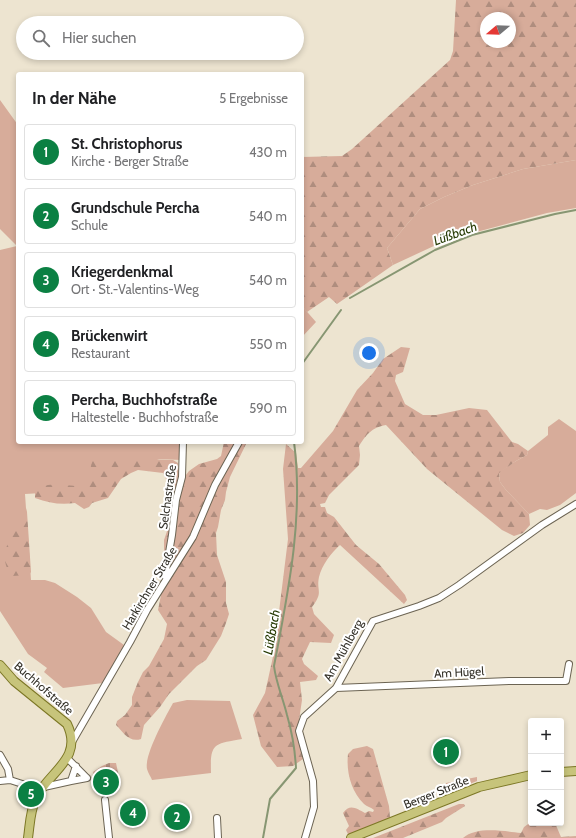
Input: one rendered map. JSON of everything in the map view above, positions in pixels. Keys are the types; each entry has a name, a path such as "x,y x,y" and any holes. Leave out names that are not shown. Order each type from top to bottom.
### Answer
{"main road":[{"name":"Buchhofstraße","path":"0,665 14,681 67,724 71,732 72,742"},
{"path":"28,838 30,812 36,797 67,758 72,742"},
{"path":"564,772 576,771"},
{"name":"Berger Straße","path":"351,838 479,787 528,776"}],"street":[{"name":"Selchastraße","path":"165,580 176,500 182,478 183,444"},
{"name":"Harkirchner Straße","path":"72,742 165,580 193,537 215,485 239,444"},
{"name":"Am Mühlberg","path":"305,838 314,807 313,781 299,731 304,718 336,688 373,621 440,598 542,525 576,504"},
{"name":"Am Hügel","path":"336,688 509,681 566,681 568,664"},
{"path":"0,755 8,769 10,780"},
{"path":"0,781 10,780 42,788 71,780 87,778 67,758"},
{"path":"71,780 76,766"},
{"path":"105,800 109,838"},
{"path":"217,818 218,838"}],"green space":[{"path":"456,0 576,0 576,160 523,169 473,185 420,209 387,248 393,265 337,304 329,297 307,312 304,308 304,157 342,156 352,149 450,60 453,51"},
{"path":"0,100 16,122 16,245 0,229"},
{"path":"576,160 576,208 547,213 469,234 436,245 393,265 387,248 420,209 473,185 523,169"},
{"path":"16,246 16,444 181,444 181,460 159,459 93,490 25,494 31,580 45,580 55,583 77,597 91,608 106,632 124,645 103,683 63,688 44,672 47,668 28,654 0,611 0,250"},
{"path":"304,308 316,322 304,335"},
{"path":"401,347 410,348 403,372 396,375 395,381 405,404 423,415 436,415 469,408 487,410 512,442 528,451 527,455 499,473 500,482 529,514 530,525 523,533 514,536 502,530 427,469 386,425 370,432 359,446 359,465 329,495 325,503 320,504 321,507 325,507 327,513 334,517 356,545 379,564 405,595 407,600 404,604 340,545 330,555 320,573 318,582 319,594 312,607 314,614 334,635 331,643 310,642 302,659 304,664 318,676 316,680 300,682 302,700 297,734 303,759 293,766 277,767 261,746 253,715 265,693 274,652 288,539 283,469 286,444 296,453 298,468 301,468 333,431 357,390 373,373 383,359"},
{"path":"559,419 576,431 576,493 560,505 547,510 540,509 529,514 500,482 499,472 527,455 528,451 548,435 548,427"},
{"path":"224,444 246,444 230,477 216,533 217,555 226,582 226,603 229,614 221,636 206,660 197,666 169,694 144,725 141,739 133,739 127,736 116,725 117,721 125,715 132,705 132,697 138,682 164,639 167,624 158,610 167,565 164,553 164,540 175,508 182,480 189,471 199,464 217,459 221,456"},
{"path":"97,457 173,460 178,463 178,477 175,491 170,499 167,495 166,479 163,473 138,470 121,479 108,498 92,503 89,507 84,509 75,503 55,503 35,498 35,490 47,485 84,486 89,476 92,461"},
{"path":"26,508 31,572 29,575 12,576 7,569 5,562 6,549 14,530 22,520 23,509"},
{"path":"187,700 230,701 242,739 225,742 213,750 211,756 211,773 152,780 147,769 147,763 152,745 173,703"},
{"path":"367,746 373,749 389,806 390,817 349,836 346,830 349,826 343,813 348,808 354,808 365,813 369,811 373,812 374,810 359,799 350,781 348,768 348,754 353,749"},
{"path":"109,763 116,763 119,777 115,789 106,794 96,782 93,772"},
{"path":"477,777 477,781 445,794 446,783"},
{"path":"459,804 464,804 465,806 442,822 403,838 373,838"},
{"path":"528,824 528,826 556,826 561,837 576,836 576,838 463,838 475,832 490,830 521,833 524,827"}],"waterway":[{"name":"Lüßbach","path":"350,298 435,250 472,235 576,210"},
{"name":"Lüßbach","path":"304,361 341,310"},
{"name":"Lüßbach","path":"263,838 270,799 296,768 290,728 274,666 289,583 296,527 297,470 294,444"}],"place":[{"name":"St. Christophorus","path":"446,752"},
{"name":"Kriegerdenkmal","path":"106,782"},
{"name":"Percha, Buchhofstraße","path":"31,794"},
{"name":"Brückenwirt","path":"133,813"},
{"name":"Grundschule Percha","path":"177,817"}]}
